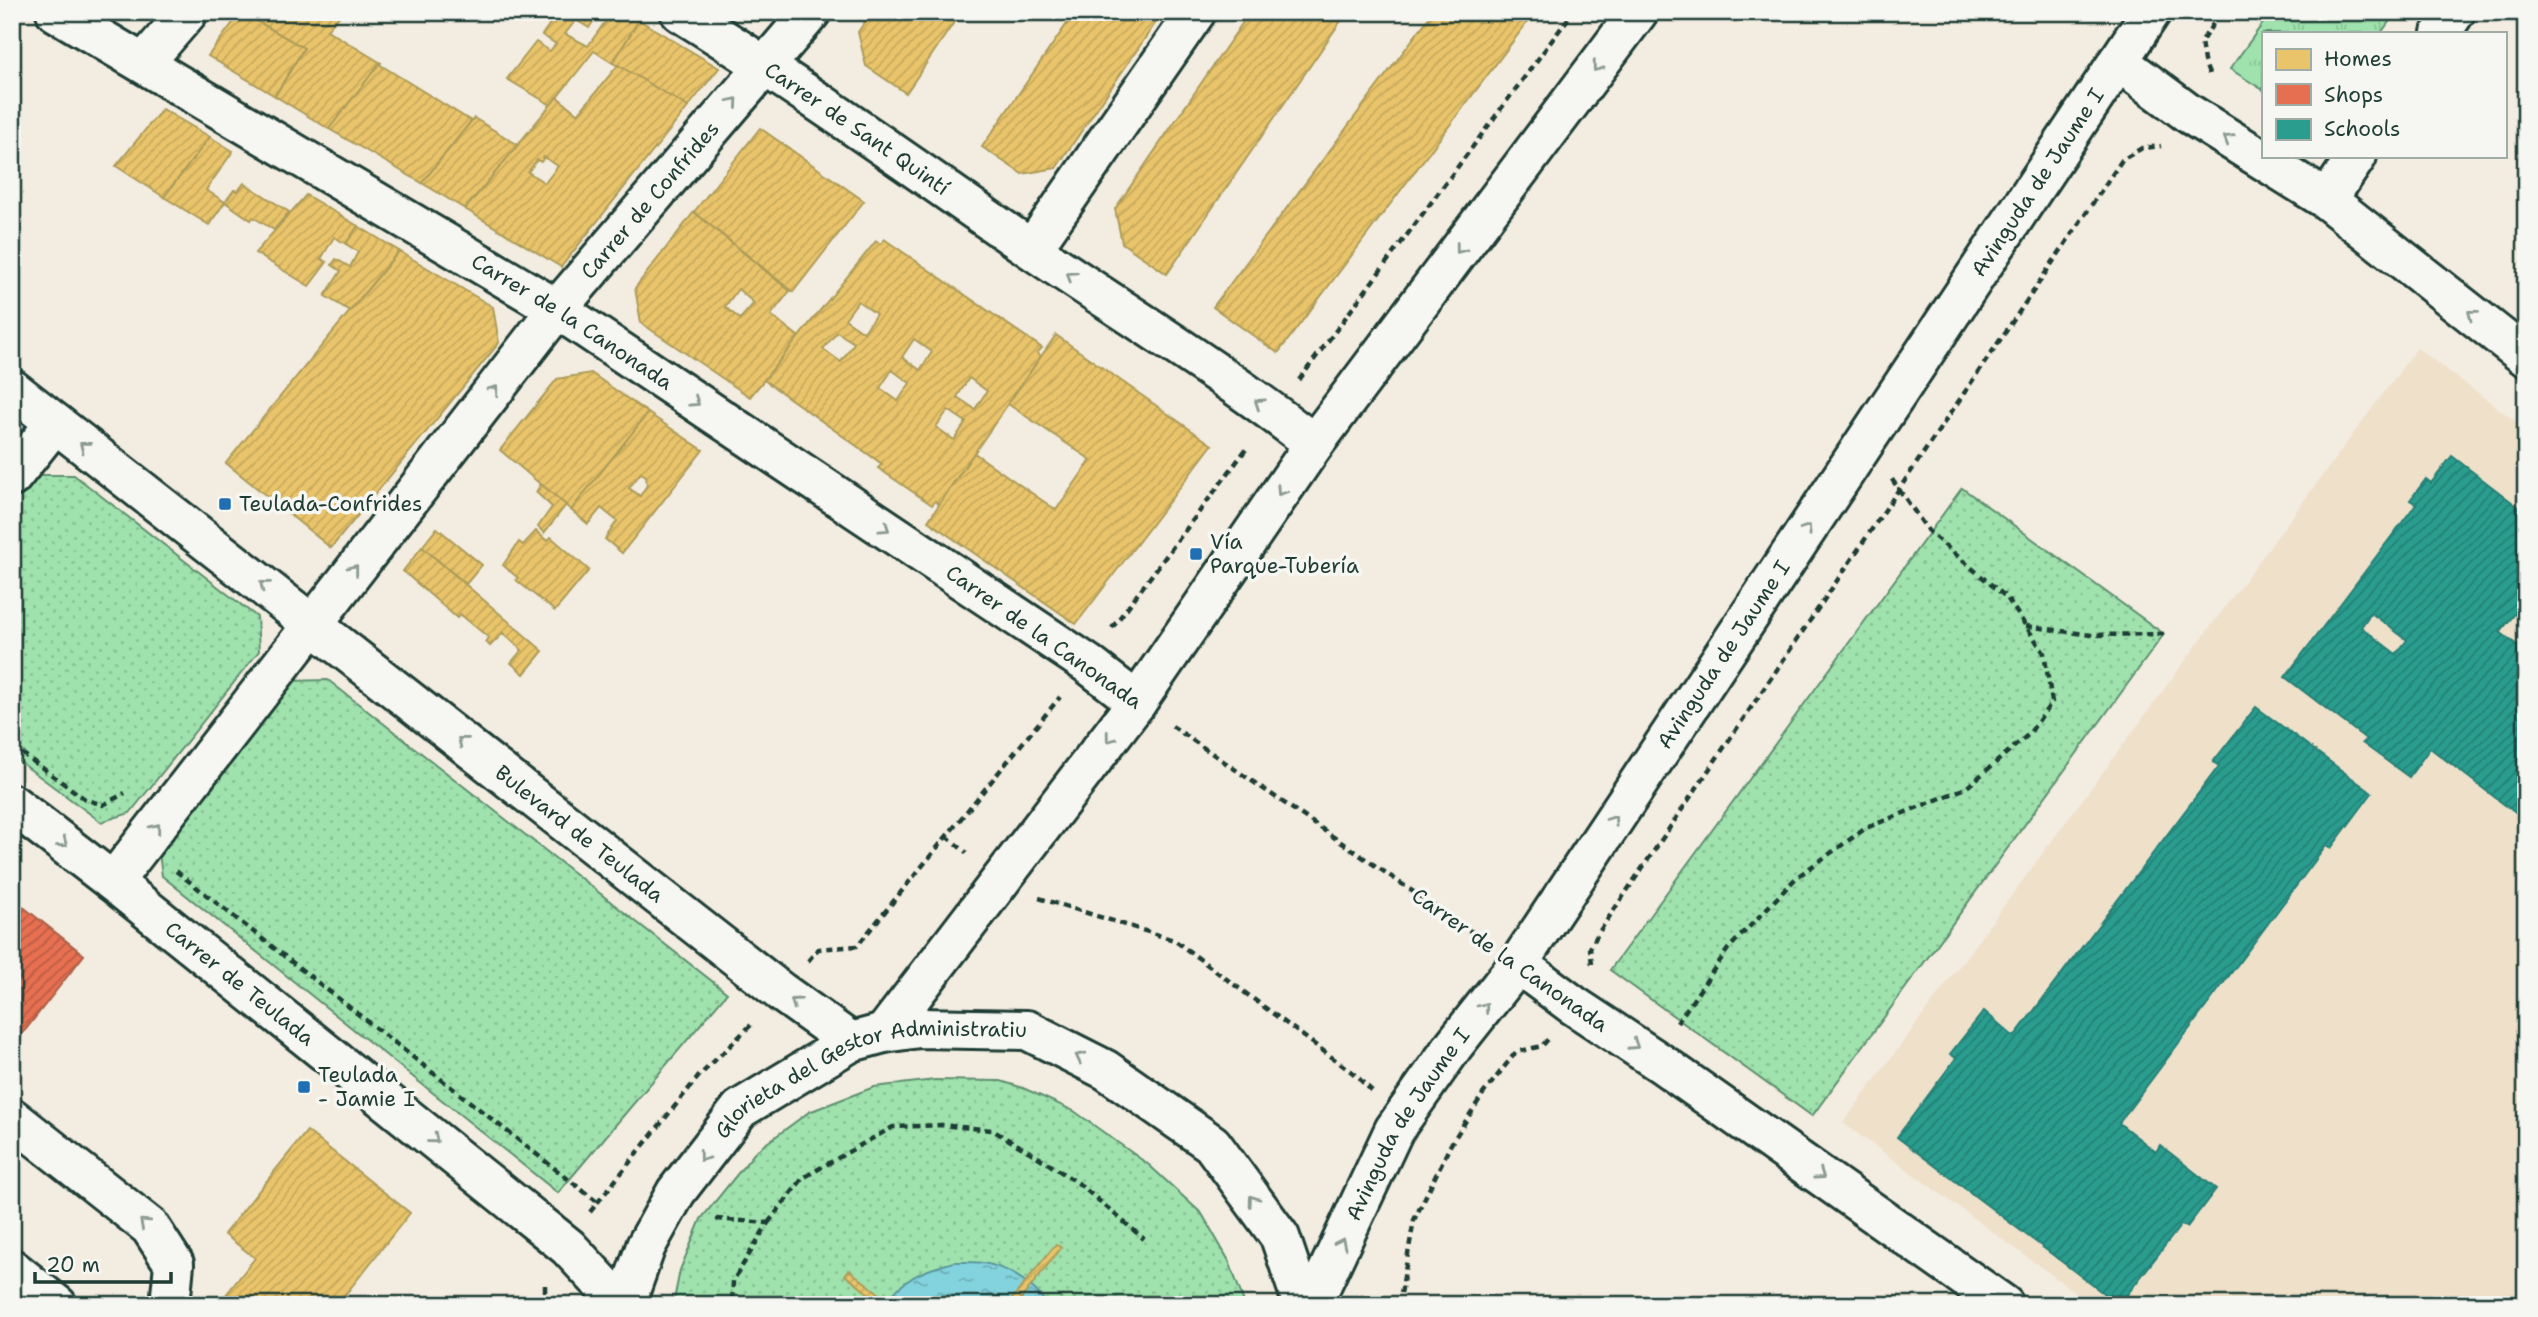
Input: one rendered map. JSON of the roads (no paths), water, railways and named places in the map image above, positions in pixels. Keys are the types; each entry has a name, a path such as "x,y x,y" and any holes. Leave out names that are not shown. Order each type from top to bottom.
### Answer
{"main road":[{"name":"Carrer de la Canonada","path":"56,12 557,309 1088,664 1137,702"},
{"path":"144,63 188,12"},
{"name":"Carrer de Sant Quintí","path":"680,12 765,65 1262,405 1314,444"},
{"name":"Carrer de Confrides","path":"312,623 557,309 811,12"},
{"path":"1032,249 1196,12"},
{"path":"868,1037 1002,880 1137,702 1314,444 1638,12"},
{"name":"Avinguda de Jaume I","path":"1312,1305 1394,1130 1454,1045 1518,964 2151,12"},
{"path":"2442,32 2455,12"},
{"path":"2118,61 2188,113 2327,200 2526,357"},
{"path":"2327,200 2356,158"},
{"name":"Bulevard de Teulada","path":"12,389 781,992 868,1037"},
{"path":"12,477 55,423"},
{"path":"113,882 312,623"},
{"name":"Carrer de Teulada","path":"12,804 568,1247 624,1305"},
{"name":"Carrer de la Canonada","path":"1518,964 2004,1305"},
{"name":"Glorieta del Gestor Administratiu","path":"624,1305 646,1246 676,1192 740,1109 868,1037 919,1028 1027,1030 1106,1070 1212,1144 1280,1237 1303,1305"},
{"path":"12,1118 150,1227 174,1264 170,1305"},
{"path":"12,1269 57,1305"}],"water":[{"path":"954,1262 984,1263 1005,1270 1029,1285 1047,1305 884,1305 914,1276"}],"place":[{"name":"Teulada-Confrides","path":"225,504"},
{"name":"Vía Parque-Tubería","path":"1196,554"},
{"name":"Teulada - Jamie I","path":"304,1087"}]}
